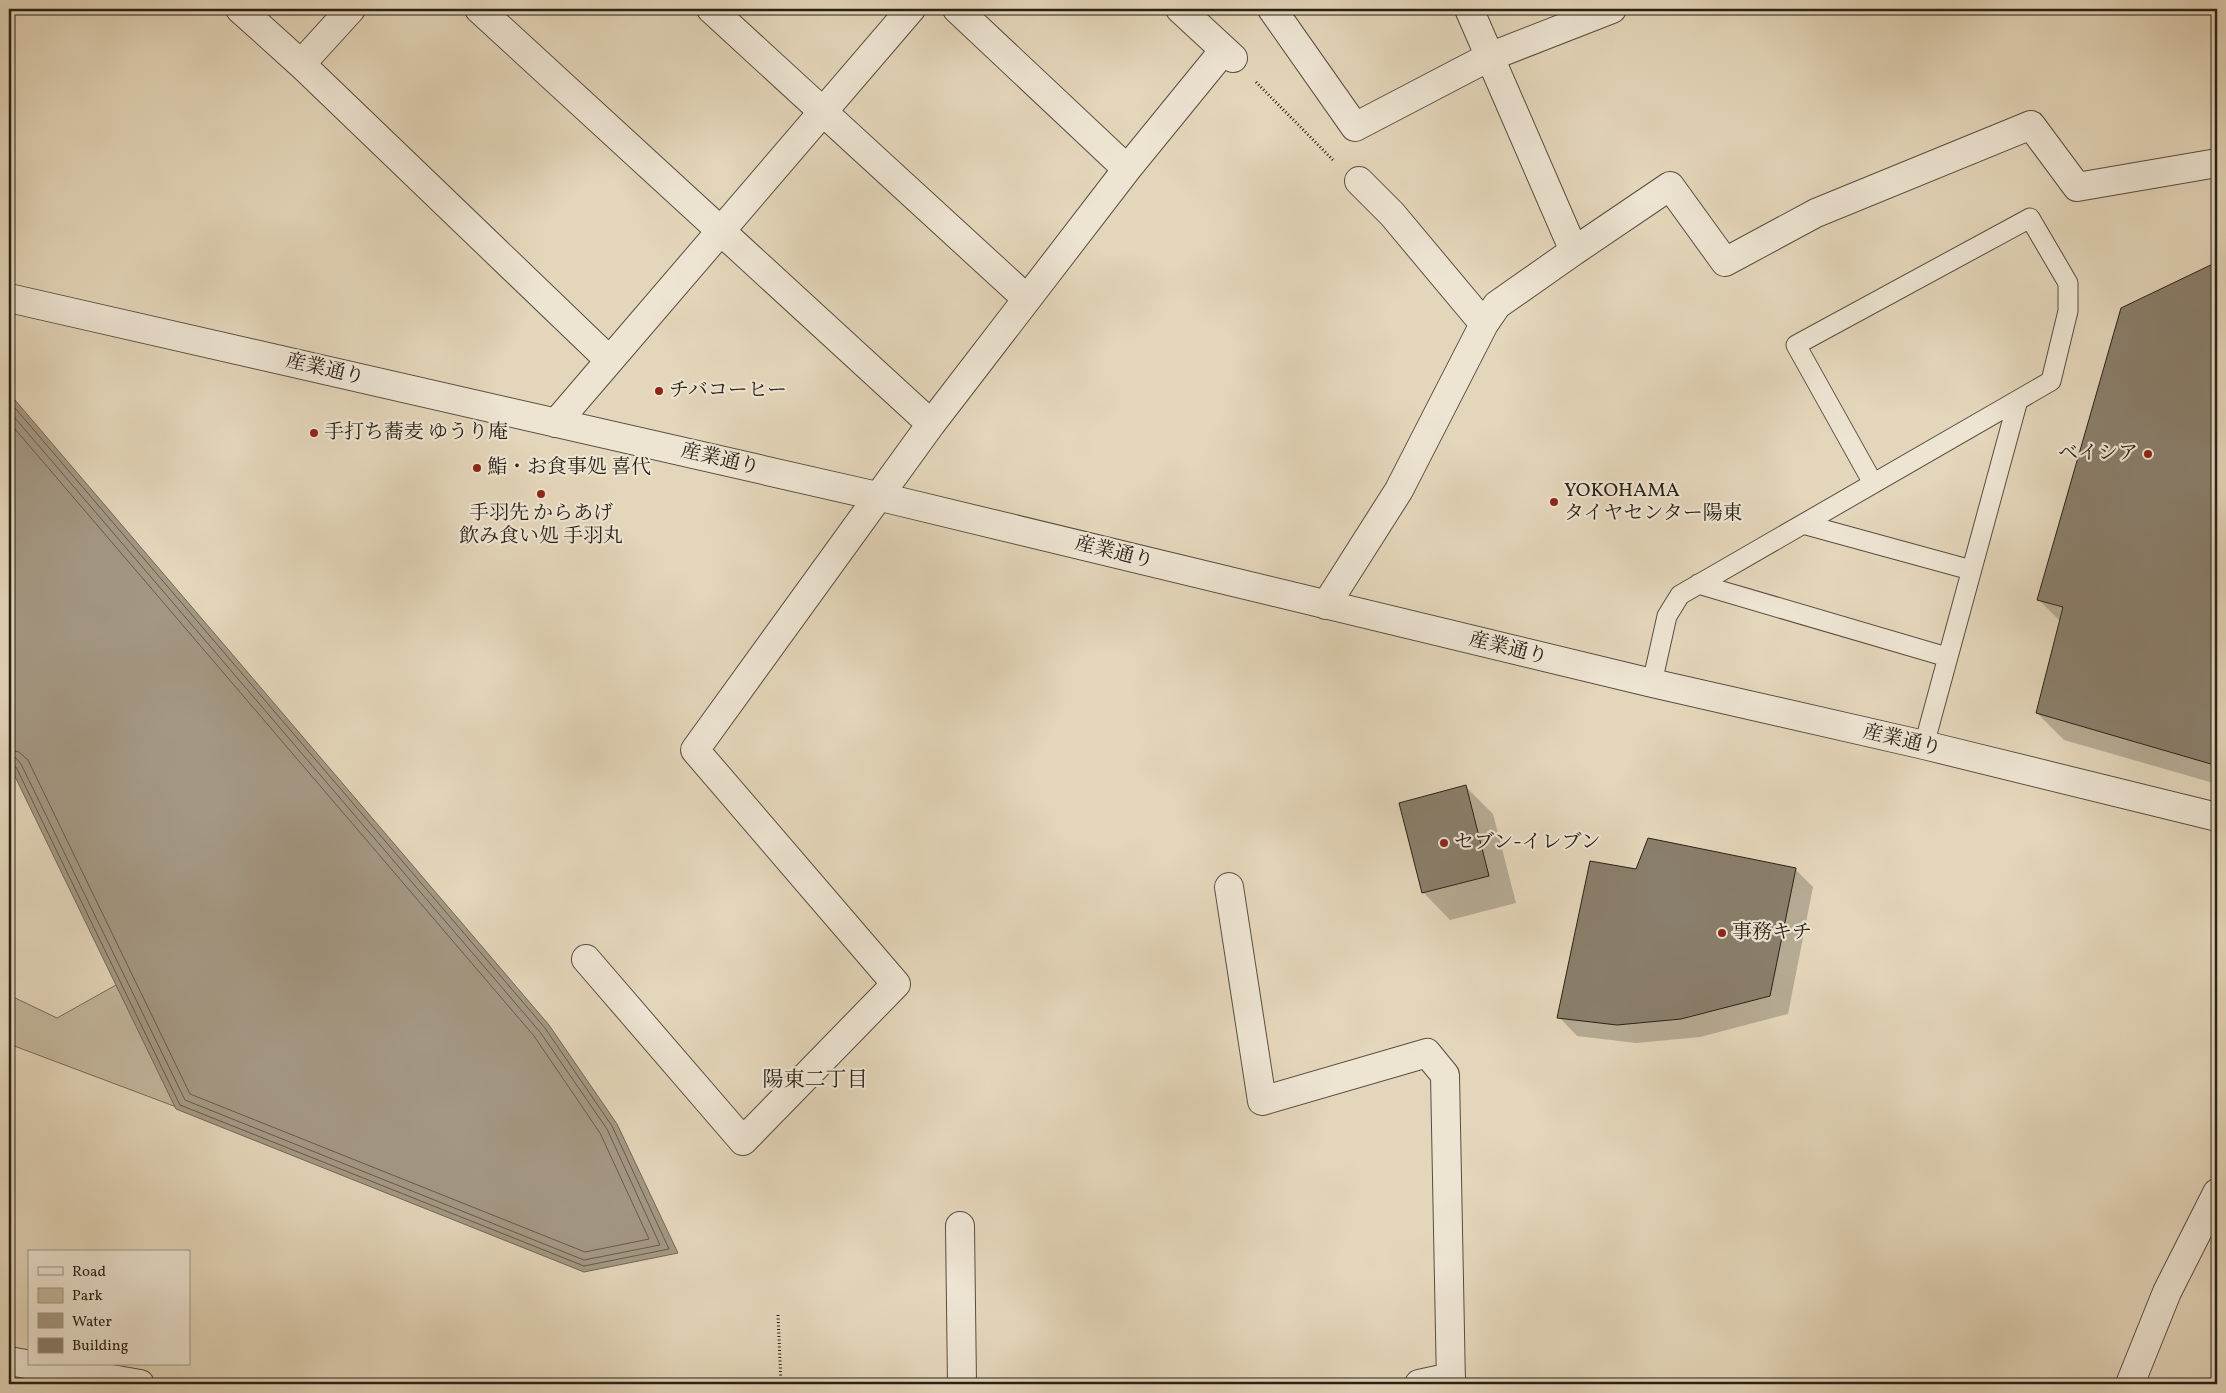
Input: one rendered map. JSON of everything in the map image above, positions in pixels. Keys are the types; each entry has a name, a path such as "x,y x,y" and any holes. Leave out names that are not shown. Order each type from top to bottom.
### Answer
{"street":[{"path":"240,9 301,64 609,360"},
{"path":"301,64 351,9"},
{"path":"478,9 931,424"},
{"path":"711,9 1027,299"},
{"path":"556,423 911,9"},
{"path":"957,9 1127,169"},
{"path":"586,959 743,1141 896,984 695,750 877,496 931,424 1127,169 1228,54 1180,9"},
{"path":"1272,9 1355,127 1489,57 1612,9"},
{"path":"1469,9 1574,251"},
{"path":"1326,605 1399,490 1484,324 1498,305 1670,186 1725,262 1816,213 2031,125 2077,188 2217,163"},
{"path":"1359,181 1392,214 1484,324"},
{"name":"産業通り","path":"9,298 877,496 1652,684 1924,745 2217,817"},
{"path":"1229,887 1262,1101 1427,1053 1445,1076 1451,1381 1419,1384"},
{"path":"2130,1384 2167,1292 2217,1193"},
{"path":"960,1226 962,1384"},
{"path":"9,1361 28,1364"},
{"path":"37,1366 140,1384"}],"lane":[{"path":"1652,684 1667,616 1680,595 2051,381 2068,311 2068,283 2030,218 1796,345 1873,483"},
{"path":"1924,745 2018,400"},
{"path":"1803,524 1971,570"},
{"path":"1698,584 1947,657"}],"path":[{"path":"1228,54 1327,155 1359,181"},
{"path":"778,1315 781,1384"}],"green space":[{"path":"116,985 179,1108 9,1044 9,995 57,1018"}],"water":[{"path":"9,393 549,1025 617,1124 678,1253 584,1272 176,1109 9,764"}],"building":[{"name":"ベイシア","path":"2217,262 2217,744 2211,764 2036,713 2063,607 2037,600 2121,308"},
{"path":"1466,785 1489,876 1422,893 1399,803"},
{"path":"1648,838 1796,868 1770,996 1681,1019 1617,1025 1557,1018 1590,861 1636,869"}],"place":[{"name":"チバコーヒー","path":"659,391"},
{"name":"手打ち蕎麦 ゆうり庵","path":"314,433"},
{"name":"ベイシア","path":"2148,454"},
{"name":"鮨・お食事処 喜代","path":"477,468"},
{"name":"手羽先 からあげ 飲み食い処 手羽丸","path":"541,494"},
{"name":"YOKOHAMA タイヤセンター陽東","path":"1554,502"},
{"name":"セブン-イレブン","path":"1444,843"},
{"name":"事務キチ","path":"1722,933"}],"district":[{"name":"陽東二丁目","path":"815,1080"}]}
